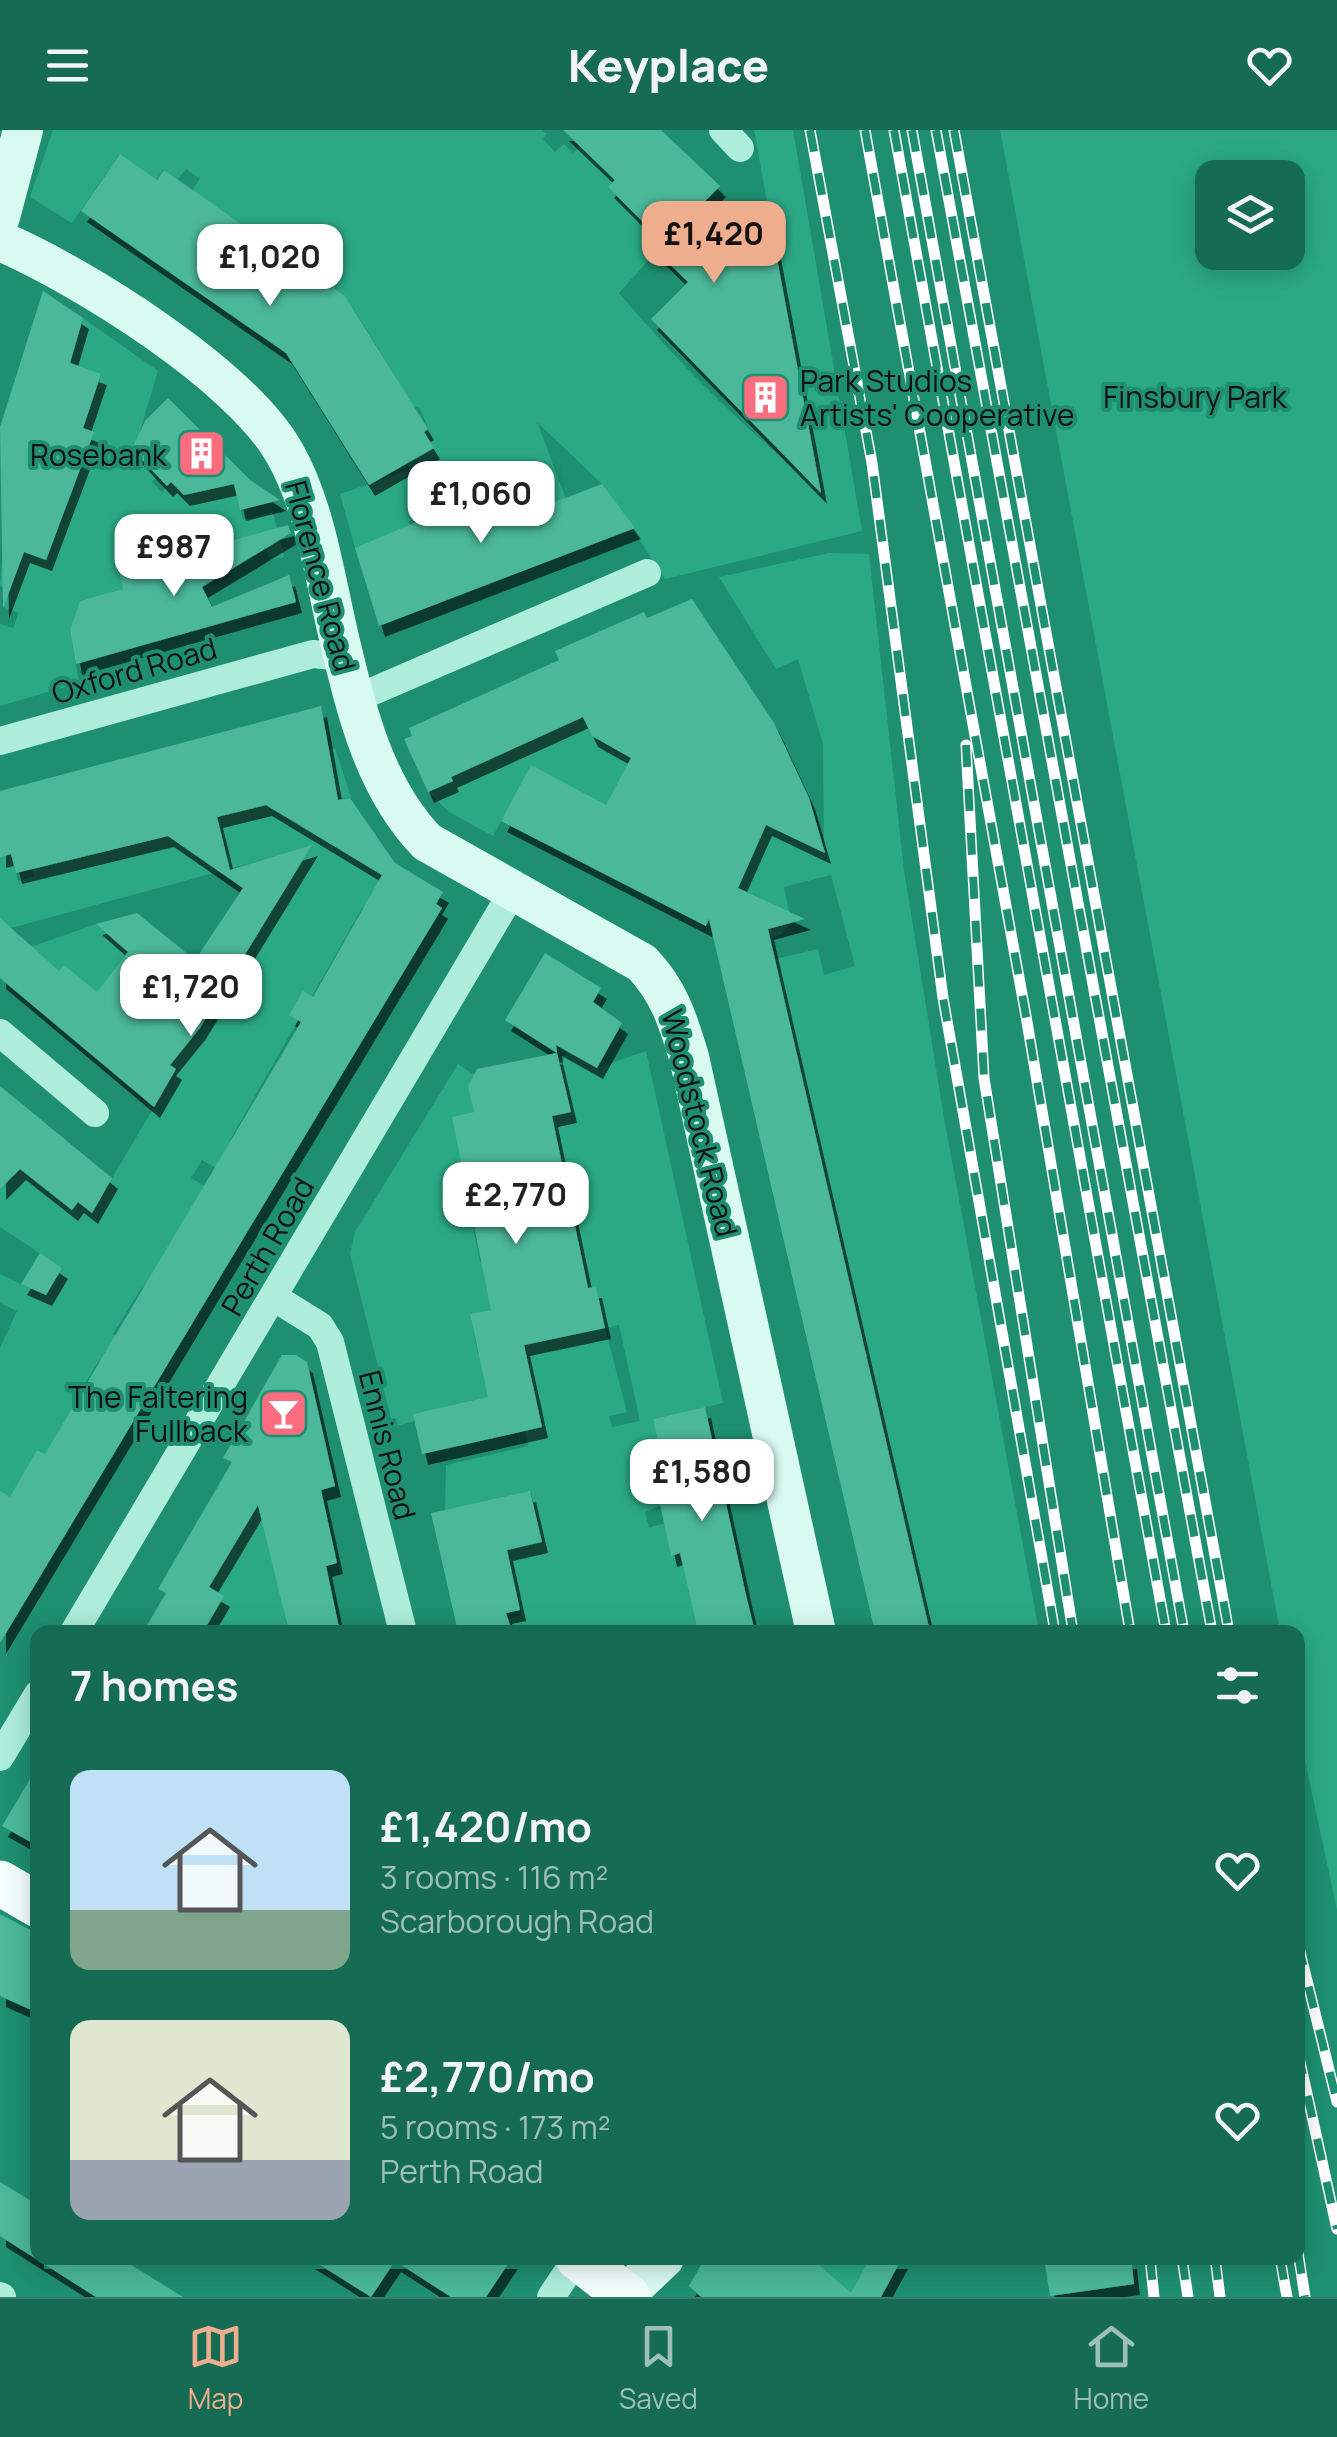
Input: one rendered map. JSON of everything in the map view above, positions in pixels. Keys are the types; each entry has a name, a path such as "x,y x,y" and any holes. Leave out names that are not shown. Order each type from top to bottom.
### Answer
{"main road":[{"path":"0,217 22,130"},
{"name":"Florence Road","path":"0,240 59,270 222,378 270,430 297,478 355,699"},
{"name":"Woodstock Road","path":"355,699 380,775 402,816 426,842 642,963 673,1006 689,1057 814,1625"},
{"path":"0,1883 30,1900"},
{"path":"587,2265 627,2296 657,2265"}],"street":[{"path":"355,699 647,572"},
{"name":"Oxford Road","path":"0,741 313,654 344,658"},
{"name":"Perth Road","path":"78,1625 513,890"},
{"path":"0,1033 95,1113"},
{"name":"Ennis Road","path":"275,1298 320,1326 330,1342 401,1625"},
{"path":"0,1757 30,1707"},
{"path":"551,2297 573,2265"}],"green space":[{"path":"53,130 542,130 547,134 543,139 555,152 564,144 573,153 581,146 614,151 653,229 644,238 657,251 619,293 708,390 806,478 817,475 754,130 793,130 862,531 665,579 602,484 537,422 568,504 555,509 548,491 468,505 466,501 439,512 453,548 415,519 409,521 411,527 355,548 340,494 410,470 409,463 433,448 424,432 428,428 420,408 369,396 397,379 354,309 310,271 292,298 289,258 281,251 283,247 273,240 271,244 213,204 174,215 200,179 186,169 178,179 163,170 145,197 135,165 119,155 72,223 30,197"},
{"name":"Finsbury Park","path":"1000,130 1337,130 1337,1910 1305,1761 1305,1625 1279,1625"},
{"path":"83,318 158,371 140,431 149,440 136,453 157,476 152,482 162,492 171,482 183,494 191,486 199,492 234,484 243,520 273,512 284,557 270,560 262,532 229,541 237,572 216,577 196,547 190,549 192,557 135,567 132,557 117,561 123,589 111,592 114,606 100,597 82,600 70,630 79,683 0,706 0,624 13,628 19,613 3,607 9,590 0,586 2,561 18,567 24,552 46,560 21,513 60,527 68,506 38,465 78,478 92,432 53,417 90,407 101,375 70,363"},
{"path":"829,553 869,554 904,870 944,1118 1038,1625 928,1625 775,959 818,949 824,975 855,966 831,875 784,887 791,922 782,934 770,939 761,898 738,888 745,871 521,784 493,836 449,812 428,792 452,781 445,763 582,717 600,742 682,787 824,852 823,744 798,659 776,669 719,577"},
{"path":"335,748 351,797 313,806 401,867 361,910 230,1140 228,1175 202,1160 191,1178 218,1194 157,1296 142,1287 113,1334 128,1344 114,1367 100,1359 86,1382 100,1391 45,1454 37,1450 12,1498 0,1509 0,1348 17,1311 0,1303 0,1274 45,1295 62,1268 0,1227 0,1158 24,1161 32,1167 27,1175 72,1209 78,1202 92,1212 176,1070 31,947 96,924 205,1018 298,850 0,931 0,855 11,855 18,881 34,876 32,867 134,838 136,844 145,842 213,802 256,808 281,801 326,750"},
{"path":"572,1041 581,1046 576,1056 597,1068 646,1051 723,1403 653,1419 671,1501 645,1512 649,1527 664,1524 671,1555 680,1553 696,1625 510,1625 508,1620 521,1616 507,1550 542,1542 531,1492 445,1511 446,1465 528,1446 525,1431 542,1426 533,1387 414,1414 415,1421 393,1427 350,1254 355,1232 458,1064 474,1075 471,1220 480,1261 492,1259 502,1308 470,1314 478,1354 605,1328 596,1287 579,1290 569,1203 541,1119 571,1112 558,1070","holes":["619,1325 640,1421 612,1427 609,1416 627,1412 605,1328"]},
{"path":"257,1477 287,1625 200,1625 224,1596 209,1587 223,1564 209,1555"},
{"path":"819,2265 898,2265 880,2297 853,2297"}],"building":[{"name":"Park Studios Artists' Cooperative","path":"563,130 661,130 720,186 671,236 770,221 821,493 651,319 688,282 645,240 659,238 608,187 615,180"},
{"path":"120,154 157,180 164,170 345,296 428,429 424,432 434,448 369,485 286,353 81,211"},
{"path":"43,291 83,318 70,363 101,374 83,428 94,432 46,560 24,552 3,608 0,427"},
{"path":"168,398 250,480 280,500 240,510 234,484 184,495 171,482 167,486 132,449 145,421"},
{"path":"526,484 531,497 548,490 552,503 602,484 635,528 379,626 355,548 466,501 468,505"},
{"path":"288,525 291,533 202,587 212,607 289,575 296,602 76,664 70,630 80,601 123,589 119,571"},
{"path":"692,599 774,723 809,798 825,853 766,825 738,888 805,919 768,929 928,1625 873,1625 709,919 706,926 501,821 531,765 606,805 631,758 592,736 583,717 451,777 453,781 428,792 404,739 412,736 409,728 559,660 555,651 644,612 647,618"},
{"path":"321,706 338,800 350,798 395,863 443,892 436,904 442,908 0,1643 0,1491 10,1497 37,1450 45,1454 301,1022 289,1015 303,991 313,997 382,875 266,805 217,817 230,870 312,845 200,1028 170,1065 176,1069 154,1107 0,978 0,918 59,971 64,965 97,992 128,952 96,924 137,913 195,960 243,888 168,836 16,873 11,854 0,857 0,791"},
{"path":"545,953 601,988 593,1002 622,1023 597,1068 556,1045 557,1053 505,1020"},
{"path":"557,1053 571,1112 552,1116 588,1288 596,1287 605,1328 524,1345 542,1427 422,1454 413,1414 488,1397 470,1314 491,1310 452,1117 474,1112 468,1086 477,1069"},
{"path":"0,1086 112,1178 92,1213 78,1202 72,1210 20,1169 0,1189"},
{"path":"40,1253 62,1268 46,1295 21,1284"},
{"path":"282,1355 296,1355 307,1362 335,1486 321,1490 337,1563 326,1566 339,1625 287,1625 258,1505 209,1587 224,1596 207,1625 147,1625 166,1593 158,1589 232,1462 223,1458"},
{"path":"705,1407 753,1625 696,1625 680,1553 671,1556 660,1504 671,1501 653,1419"},
{"path":"530,1491 542,1542 507,1550 520,1610 506,1613 510,1625 456,1625 431,1513"},
{"path":"30,1779 30,1842 2,1826"},
{"path":"0,1914 30,1930 30,2009 0,1996"},
{"path":"0,2182 30,2200 30,2255 0,2236"},
{"path":"46,2265 131,2265 183,2297 96,2297"},
{"path":"320,2265 392,2265 371,2297"},
{"path":"401,2265 507,2265 486,2297 451,2297"},
{"path":"701,2265 819,2265 851,2293 866,2265 898,2265 881,2297 701,2297 689,2286"},
{"path":"1045,2265 1132,2265 1134,2284 1050,2296"}],"railway":[{"path":"810,130 872,463 943,998 1054,1625"},
{"path":"865,130 1026,1016 1129,1625"},
{"path":"894,130 1165,1625"},
{"path":"912,130 1183,1625"},
{"path":"936,130 1211,1625"},
{"path":"954,130 1228,1625"},
{"path":"966,745 984,1078 1072,1625"},
{"path":"1305,1972 1337,2102"},
{"path":"1305,2085 1337,2229"},
{"path":"1151,2265 1154,2297"},
{"path":"1183,2265 1188,2297"},
{"path":"1216,2265 1220,2297"},
{"path":"1281,2265 1287,2297"},
{"path":"1300,2265 1305,2297"}],"place":[{"name":"Park Studios Artists' Cooperative","path":"765,397"},
{"name":"Rosebank","path":"202,454"},
{"name":"The Faltering Fullback","path":"283,1413"}]}
